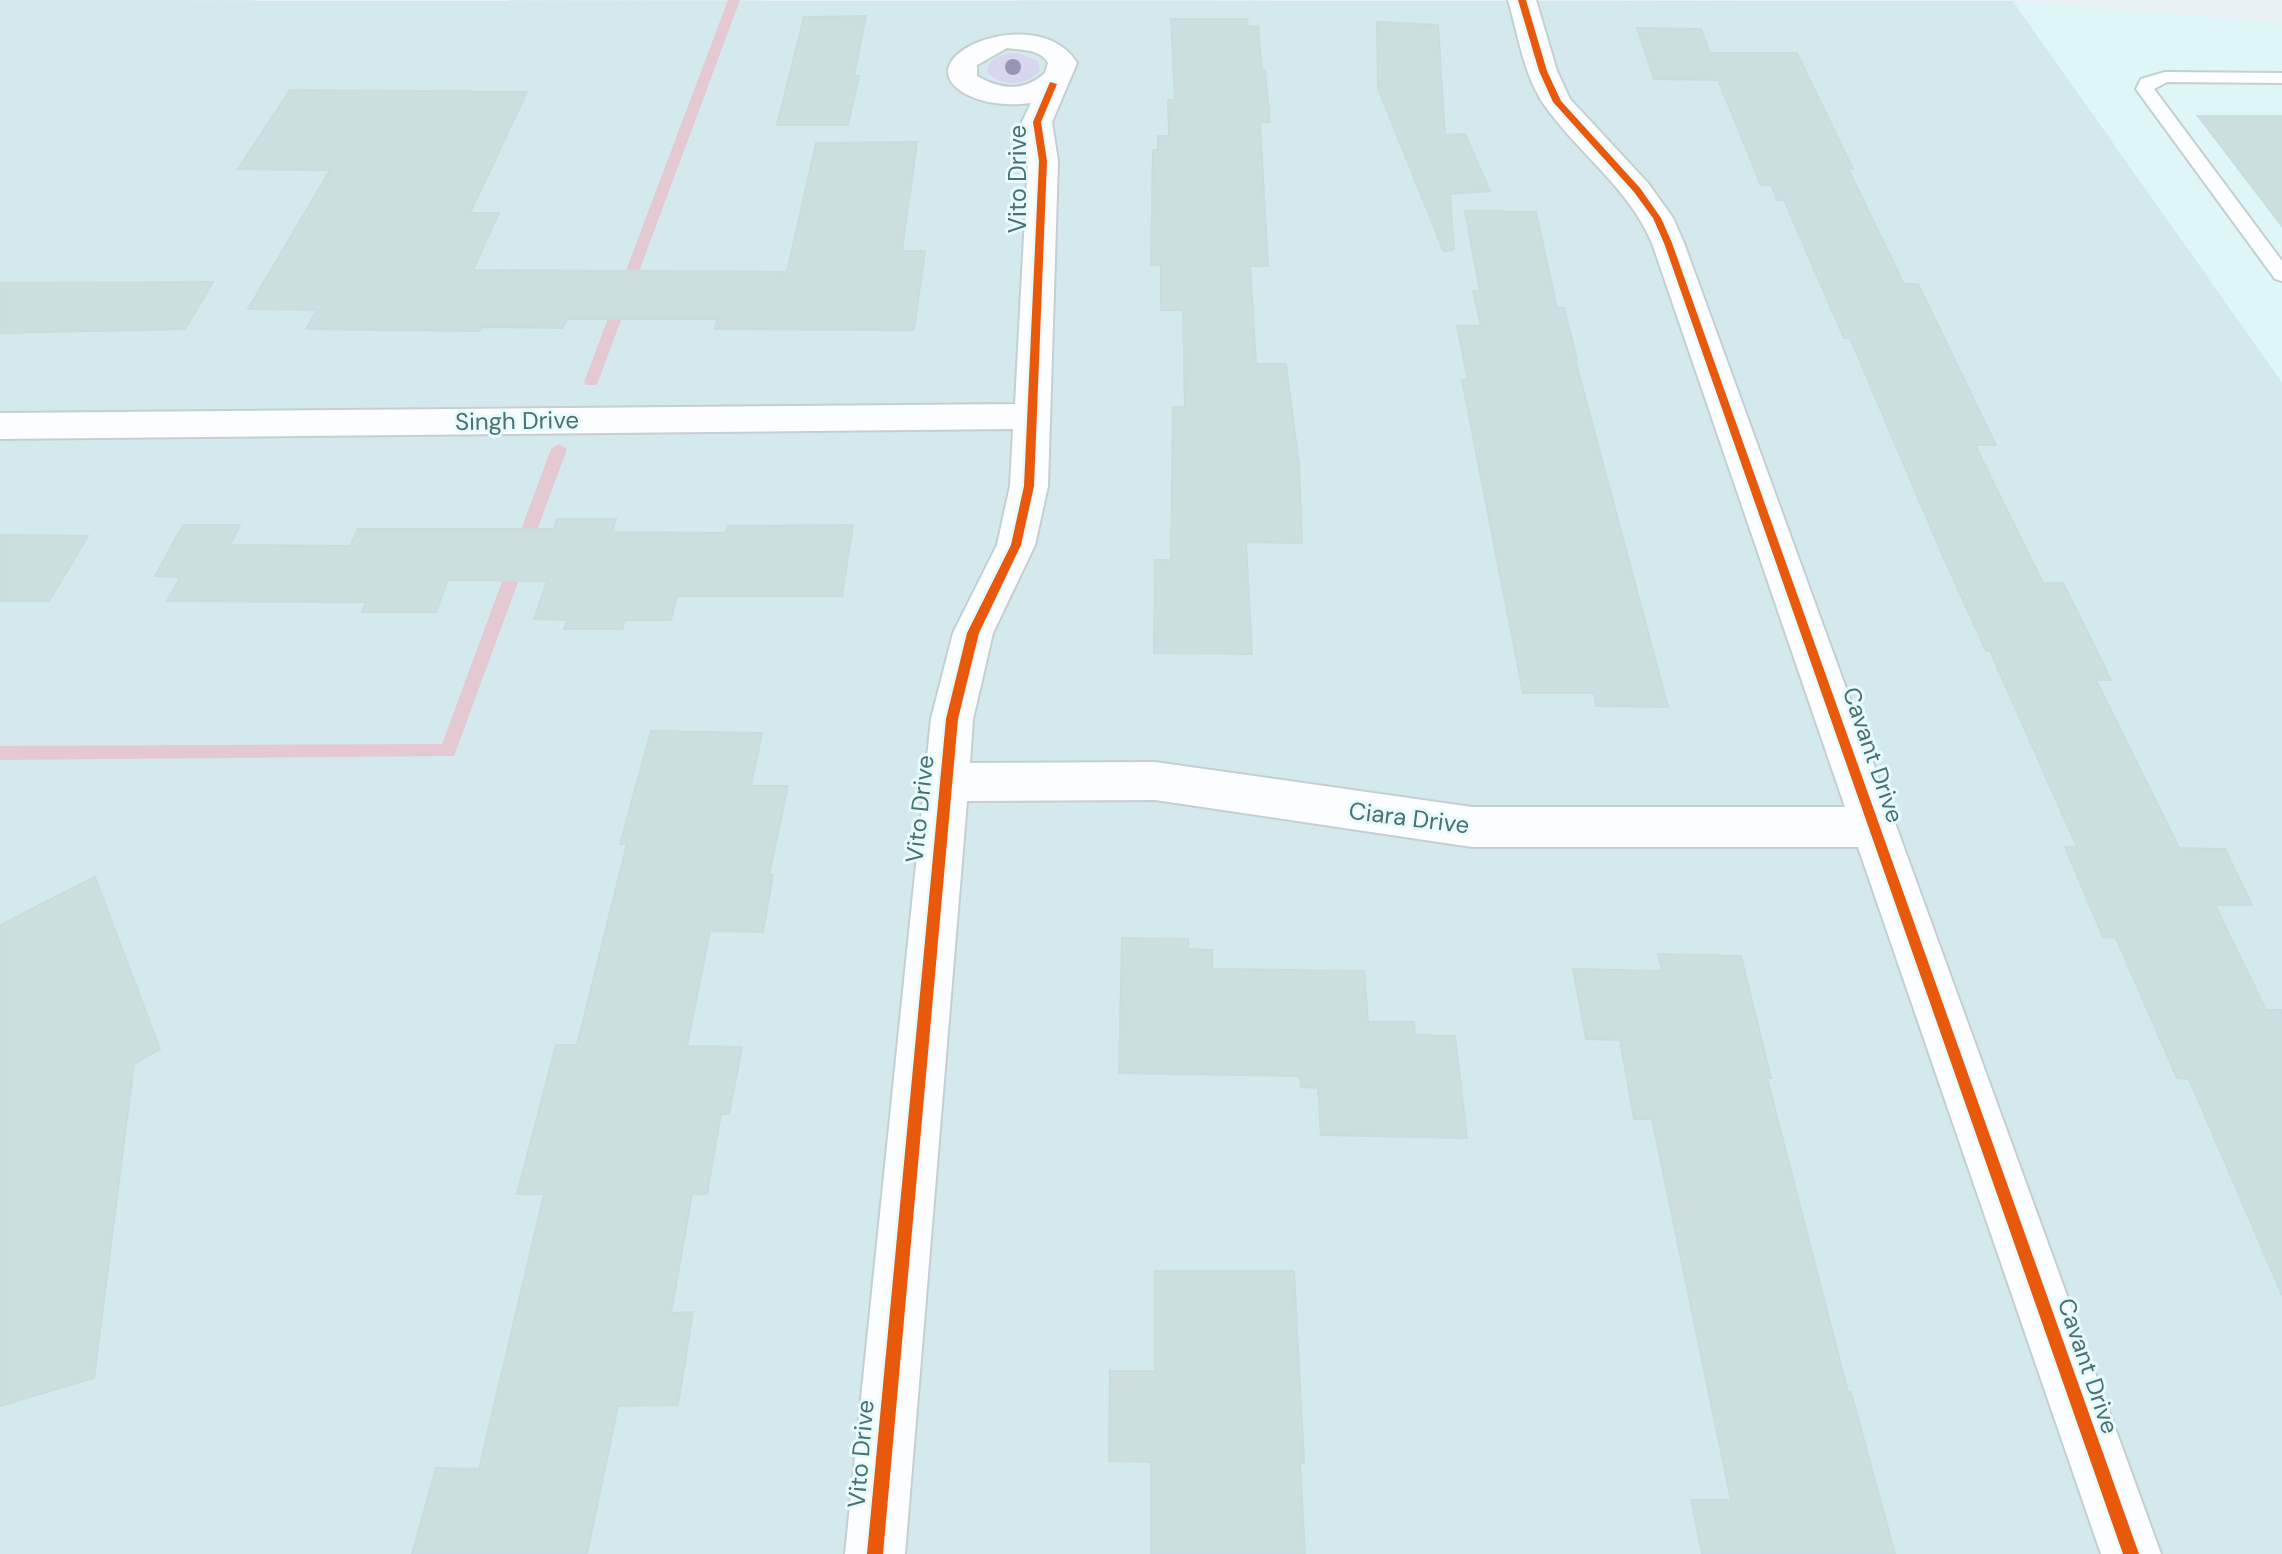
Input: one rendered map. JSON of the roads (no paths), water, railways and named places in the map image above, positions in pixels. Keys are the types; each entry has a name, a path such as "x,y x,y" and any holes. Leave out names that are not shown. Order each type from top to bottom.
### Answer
{"street":[{"name":"Cavant Drive","path":"1522,0 1543,71 1557,102 1637,190 1657,218 1668,243 2131,1554"},
{"name":"Vito Drive","path":"875,1554 944,782 959,680 973,633 1016,545 1029,486 1045,103 1064,66 1061,56 1039,43 1006,40 977,49 962,65 962,74 968,82 991,94 1020,107 1045,103"},
{"name":"Singh Drive","path":"0,426 1034,416"},
{"name":"Ciara Drive","path":"944,782 1155,781 1472,827 1875,827"}],"lane":[{"path":"2282,78 2165,77 2147,83 2145,89 2282,275"}],"waterway":[{"path":"591,382 734,0"},
{"path":"0,753 448,751 559,449"}]}
